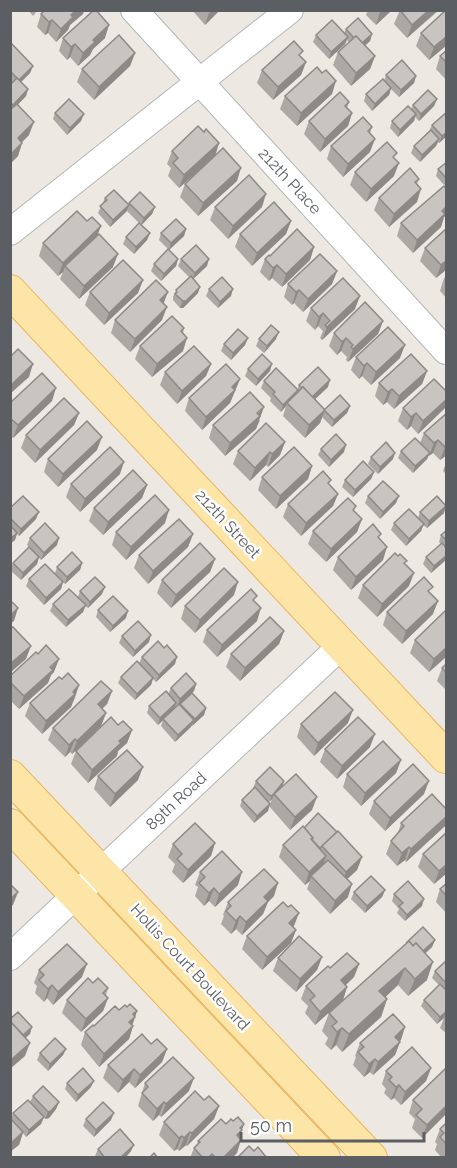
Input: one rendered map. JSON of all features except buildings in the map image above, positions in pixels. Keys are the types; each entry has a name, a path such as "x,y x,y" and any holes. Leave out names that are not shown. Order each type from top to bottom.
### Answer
{"main road":[{"name":"212th Street","path":"10,291 447,757"},
{"name":"Hollis Court Boulevard","path":"10,776 371,1158"},
{"name":"Hollis Court Boulevard","path":"10,825 319,1152"},
{"path":"205,1030 225,1005"},
{"path":"319,1152 338,1125"}],"street":[{"name":"212th Place","path":"134,10 447,351"},
{"path":"10,232 290,10"},
{"name":"89th Road","path":"10,957 342,645"}]}
